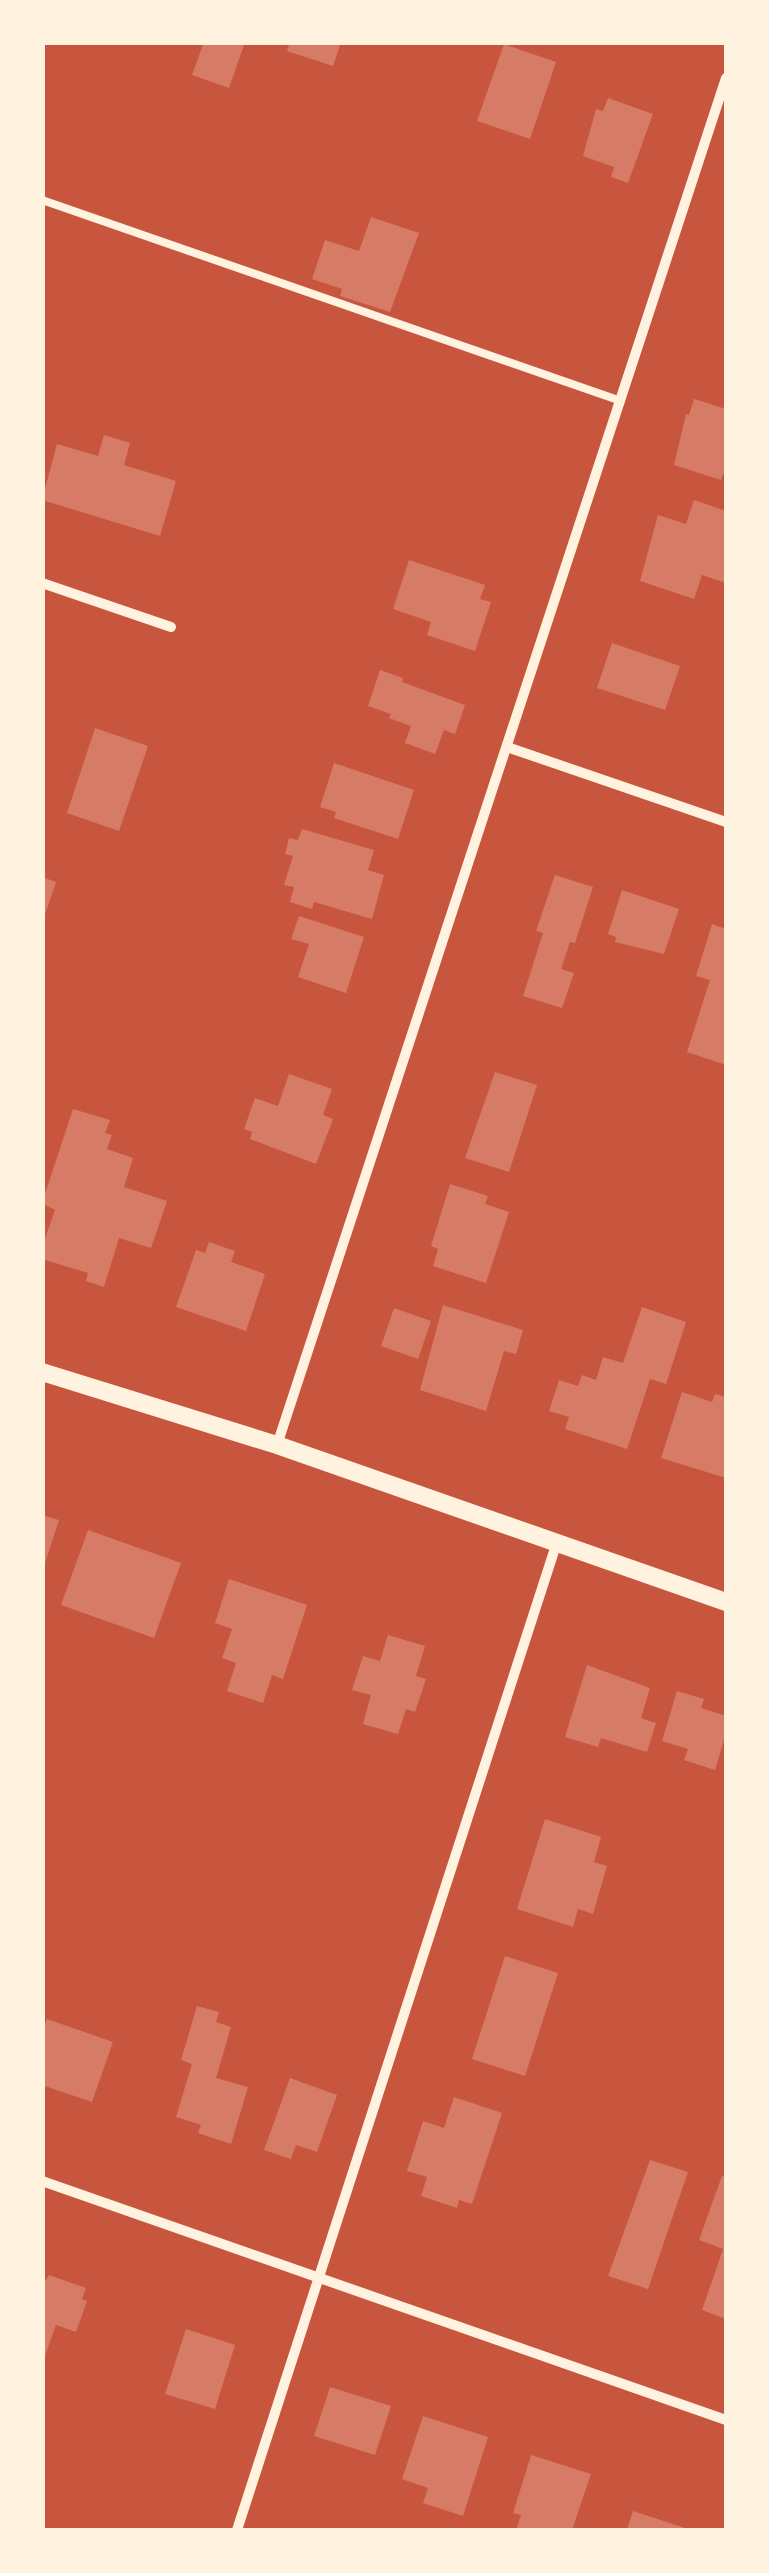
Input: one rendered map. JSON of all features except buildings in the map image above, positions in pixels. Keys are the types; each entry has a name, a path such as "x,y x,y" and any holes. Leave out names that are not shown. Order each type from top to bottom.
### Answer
{"street":[{"path":"277,1445 726,78"},
{"path":"42,583 172,627"},
{"path":"508,747 726,822"},
{"path":"42,1372 277,1445 726,1602"},
{"path":"237,2530 557,1542"},
{"path":"42,2181 726,2420"}],"lane":[{"path":"42,200 621,400"}]}
